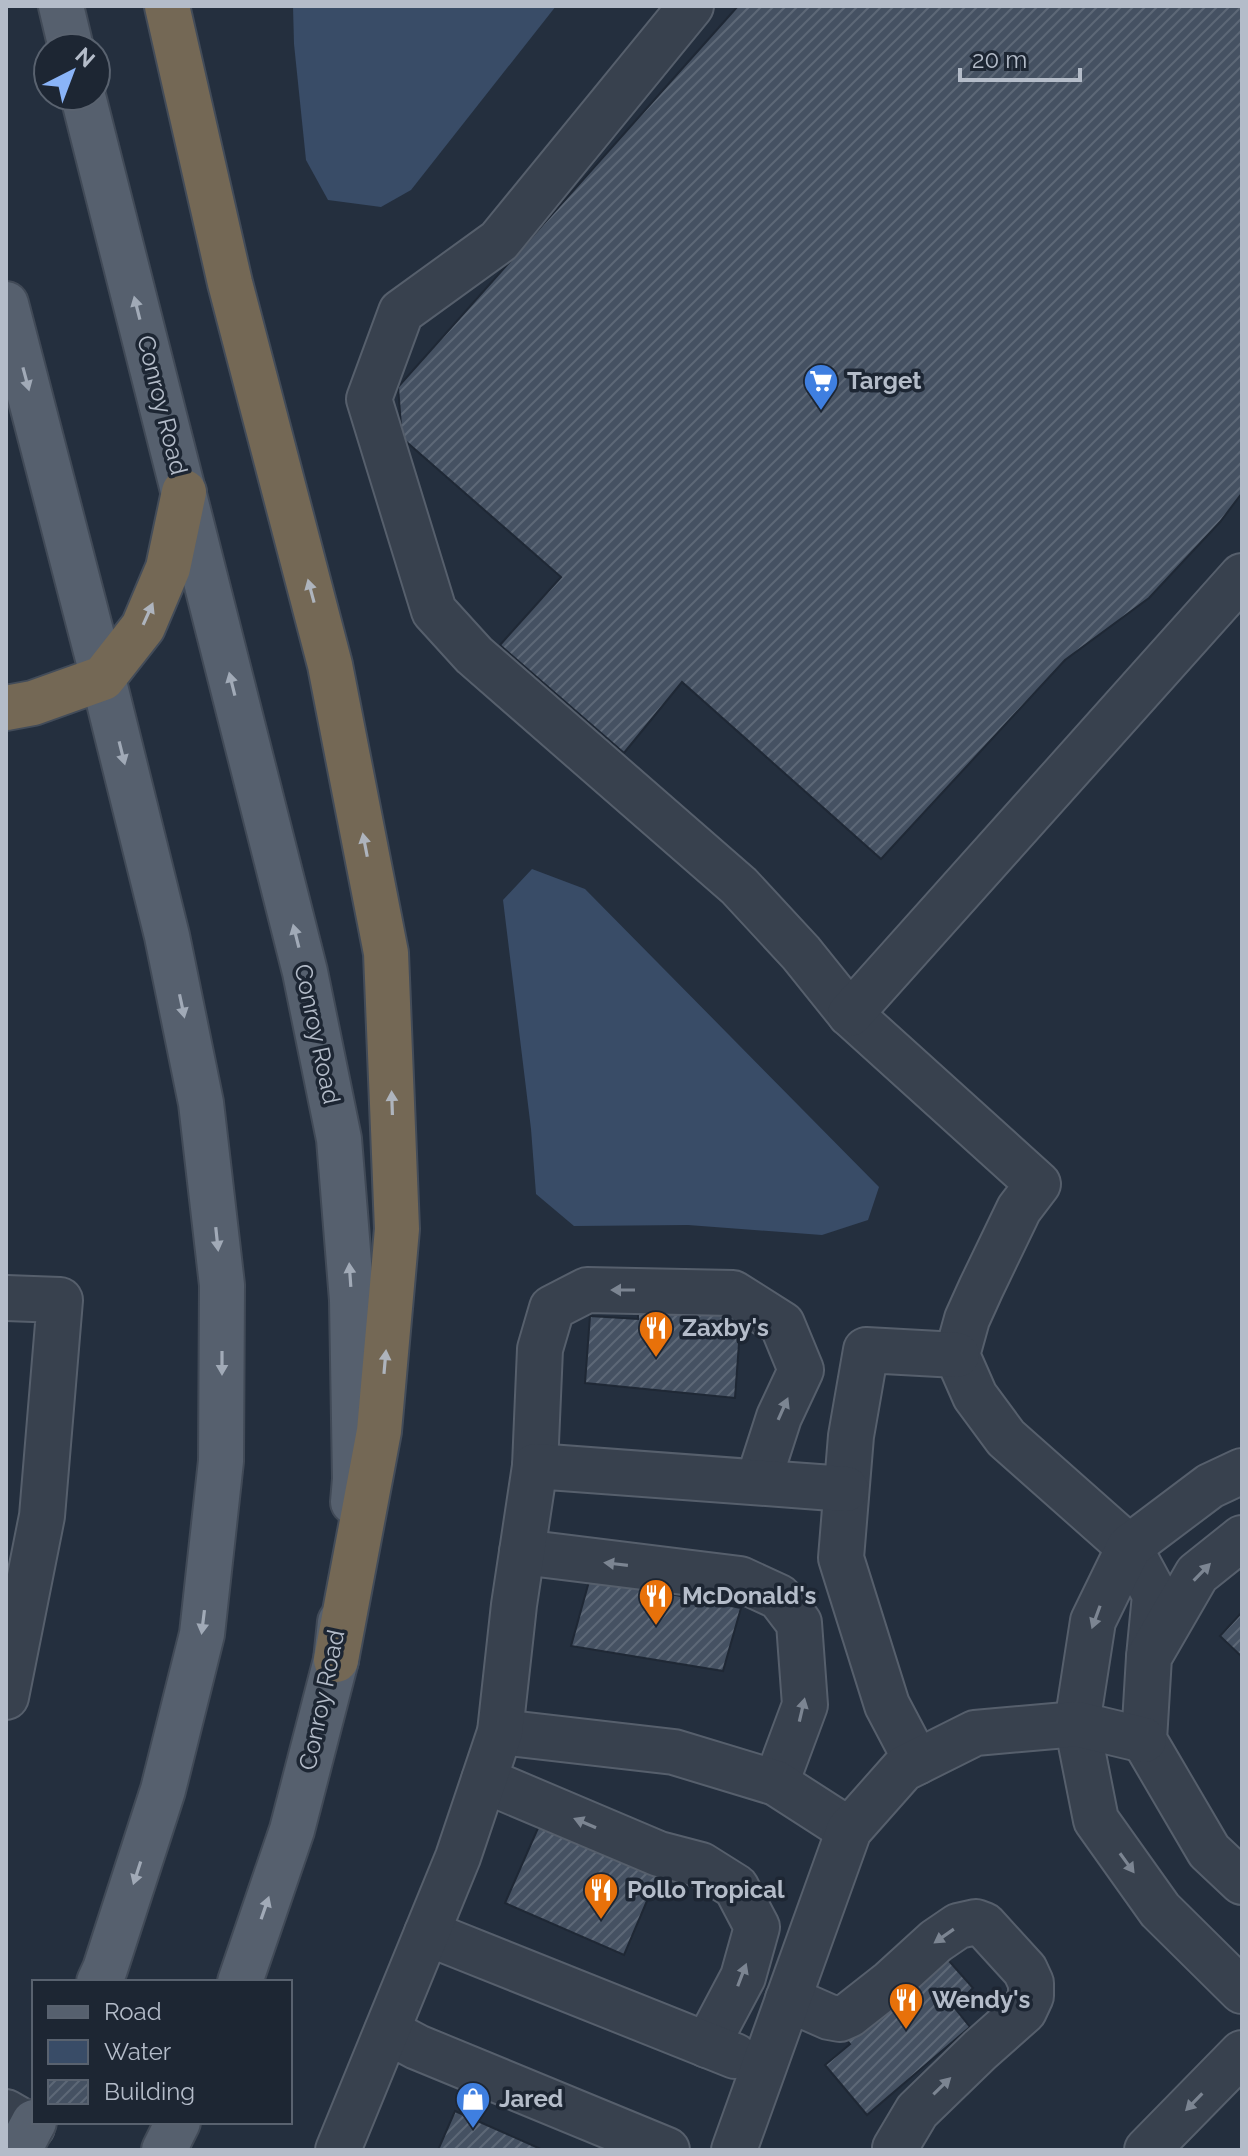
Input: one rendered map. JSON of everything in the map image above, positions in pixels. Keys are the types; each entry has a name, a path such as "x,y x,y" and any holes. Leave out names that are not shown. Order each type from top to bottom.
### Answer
{"highway":[{"path":"167,6 230,283 330,665 386,953 397,1229 379,1431 336,1660"},
{"path":"6,708 33,703 103,678 143,627 168,568 184,492"}],"main road":[{"path":"61,6 67,32"},
{"name":"Conroy Road","path":"87,112 305,972 339,1139 352,1300 355,1479 336,1660 292,1830 241,1980"},
{"path":"6,304 167,936 201,1103 222,1285 221,1461 202,1634 163,1790 100,1980"},
{"path":"164,2150 177,2124"}],"street":[{"path":"691,6 499,241 401,312 369,399 434,611 474,655 739,886 801,953 850,1014 1038,1184 1019,1209 981,1288 967,1319 957,1355 975,1396 1006,1438 1129,1547 1155,1595 1144,1740 1209,1851 1242,1882"},
{"path":"850,1014 1242,576"},
{"path":"338,2150 458,1857 500,1732 514,1605 535,1466 540,1349 552,1308 587,1290 733,1293 782,1324 801,1370 779,1417 758,1482"},
{"path":"6,1298 60,1300 42,1516 6,1697"},
{"path":"917,1762 887,1705 841,1558 851,1436 866,1350 957,1355"},
{"path":"535,1466 846,1489"},
{"path":"1242,1471 1210,1486 1129,1547 1093,1621 1077,1724 1096,1820 1160,1910 1242,1991"},
{"path":"1149,1657 1197,1574 1242,1538"},
{"path":"522,1552 740,1579 779,1597 799,1623 805,1705 776,1783"},
{"path":"734,2150 849,1830 903,1769 975,1733 1077,1724 1144,1740"},
{"path":"500,1732 674,1752 776,1783 849,1830"},
{"path":"484,1780 659,1854 701,1865 736,1887 757,1927 743,1977 707,2045"},
{"path":"788,1999 840,2019 891,1982 936,1941 958,1926 976,1922 984,1925 1025,1970 1031,1983 1031,1996 1024,2011 917,2111 895,2148"},
{"path":"427,1933 764,2067"},
{"path":"387,2031 667,2150"},
{"path":"1147,2150 1242,2053"}],"water":[{"path":"293,6 556,6 411,190 381,207 328,200 306,160"},
{"path":"532,869 585,889 879,1187 868,1220 822,1235 688,1225 574,1226 536,1194 503,900"}],"building":[{"name":"Target","path":"738,6 1242,6 1242,493 1220,522 1149,598 1065,660 881,859 682,682 624,753 500,645 561,577 402,438 398,387"},
{"path":"638,1307 741,1316 735,1398 585,1383 590,1316 638,1319"},
{"name":"McDonald's","path":"590,1578 741,1608 723,1671 571,1646"},
{"path":"1242,1612 1242,1657 1220,1636"},
{"path":"542,1819 661,1868 624,1955 505,1903"},
{"name":"Wendy's","path":"942,1953 973,1988 954,2007 970,2027 867,2115 825,2065 850,2044 842,2034"},
{"name":"Jared","path":"455,2111 543,2150 438,2150"}],"place":[{"name":"Target","path":"821,412"},
{"name":"Zaxby's","path":"656,1359"},
{"name":"McDonald's","path":"656,1627"},
{"name":"Pollo Tropical","path":"601,1921"},
{"name":"Wendy's","path":"906,2031"},
{"name":"Jared","path":"473,2130"}]}
